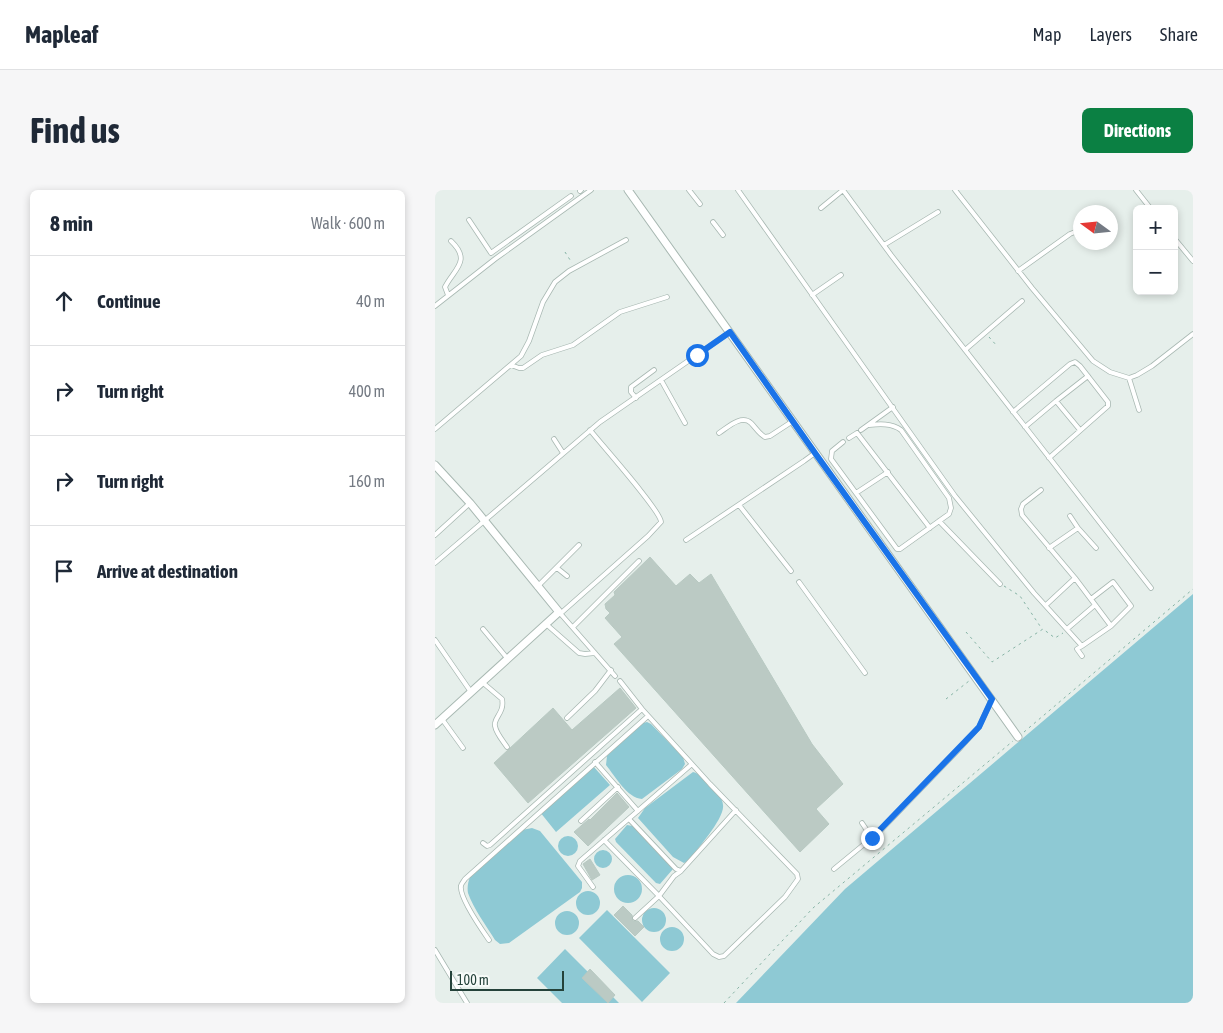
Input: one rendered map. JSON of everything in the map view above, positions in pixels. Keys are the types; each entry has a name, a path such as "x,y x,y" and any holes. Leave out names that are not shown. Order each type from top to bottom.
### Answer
{"street":[{"path":"628,190 1017,735"},
{"path":"435,466 485,522 559,613 435,725"}],"lane":[{"path":"435,306 495,259 591,190"},
{"path":"689,190 700,204"},
{"path":"738,190 759,217 955,496 1034,593 1082,646"},
{"path":"821,208 843,190 1151,588"},
{"path":"1137,190 1148,205"},
{"path":"957,191 1018,270 1093,361 1110,372 1129,378 1137,375 1152,366 1193,334"},
{"path":"491,253 571,196"},
{"path":"884,245 938,212"},
{"path":"469,220 495,259"},
{"path":"713,222 723,235"},
{"path":"1018,270 1073,233"},
{"path":"435,429 525,350 538,314 552,287 563,276 626,240"},
{"path":"448,295 445,287 456,272 461,254 460,249 451,241"},
{"path":"1178,243 1193,261"},
{"path":"813,295 841,275"},
{"path":"511,364 523,368 541,355 573,345 620,312 667,296"},
{"path":"965,350 1022,301"},
{"path":"435,563 590,430 730,332"},
{"path":"1013,412 1070,364 1075,362 1088,376 1108,402 1108,406 1049,458"},
{"path":"635,398 631,392 631,387 654,370"},
{"path":"1025,427 1088,376"},
{"path":"1129,378 1139,410"},
{"path":"661,380 685,423"},
{"path":"1056,401 1080,430"},
{"path":"849,438 893,406"},
{"path":"719,433 740,420 745,420 750,422 759,434 765,437 793,421"},
{"path":"843,442 832,451 831,459 897,549 900,549 939,521 950,511 951,504 949,498 901,430 892,426 869,425"},
{"path":"590,430 661,518 661,522 648,536 559,613 615,676"},
{"path":"859,432 929,528"},
{"path":"554,439 563,453"},
{"path":"686,540 815,453"},
{"path":"856,493 887,472"},
{"path":"1041,490 1023,504 1022,514 1075,578 1111,626"},
{"path":"435,535 469,504"},
{"path":"739,505 791,571"},
{"path":"1070,516 1077,528 1096,548"},
{"path":"939,521 1000,584"},
{"path":"1049,548 1077,528"},
{"path":"537,587 579,545"},
{"path":"573,627 639,561"},
{"path":"557,568 567,576"},
{"path":"1046,605 1075,578"},
{"path":"799,582 865,673"},
{"path":"1082,656 1077,649 1111,626 1131,606 1113,582 1091,599"},
{"path":"1067,630 1095,605"},
{"path":"546,624 579,653 595,653"},
{"path":"483,629 507,658"},
{"path":"435,640 471,692"},
{"path":"567,718 595,690 611,670"},
{"path":"604,840 713,954 719,957 724,956 785,897 798,879 797,874 692,764 648,716 620,681"},
{"path":"482,682 502,699 502,711 495,722 495,726 507,747"},
{"path":"834,869 872,838 979,727 992,699"},
{"path":"483,843 487,846 490,845 642,709"},
{"path":"489,940 467,905 461,890 461,885 465,879 648,716"},
{"path":"443,718 463,748"},
{"path":"595,762 638,811"},
{"path":"593,887 578,866 580,861 692,764"},
{"path":"581,821 618,787"},
{"path":"635,918 659,896 674,876 681,871 736,810"},
{"path":"629,819 676,869 681,871"},
{"path":"862,823 872,838"},
{"path":"435,950 467,1003"}],"path":[{"path":"565,252 575,268"},
{"path":"985,332 997,346"},
{"path":"1000,584 1021,596 1043,629 1055,638 1067,630"},
{"path":"724,1003 813,908 1193,589"},
{"path":"966,632 992,662 1043,629"},
{"path":"946,699 976,676"}],"water":[{"path":"1193,594 1193,1003 736,1003 845,889"},
{"path":"647,722 683,757 685,764 682,769 642,799 626,791 606,765 607,756 640,724"},
{"path":"593,766 610,785 556,832 540,812"},
{"path":"693,772 700,776 716,792 723,805 720,818 689,860 684,863 673,857 638,818 645,808"},
{"path":"627,825 633,826 671,865 673,869 660,884 656,883 616,842 615,839"},
{"path":"532,828 540,831 582,882 582,888 580,892 509,943 500,944 495,940 473,905 468,893 470,877 522,830"},
{"path":"568,836 575,839 578,846 575,853 568,856 561,853 558,846 561,839"},
{"path":"603,850 609,853 612,859 609,865 603,868 597,865 594,859 597,853"},
{"path":"628,875 638,879 642,889 638,899 628,903 618,899 614,889 618,879"},
{"path":"588,891 593,892 599,898 599,908 593,914 588,915 583,914 577,908 576,903 577,898 583,892"},
{"path":"654,908 659,909 665,915 665,925 659,931 654,932 649,931 643,925 642,920 643,915 649,909"},
{"path":"607,910 670,973 642,1002 579,938"},
{"path":"567,911 572,912 578,918 578,928 572,934 567,935 562,934 556,928 555,923 556,918 562,912"},
{"path":"672,927 677,928 683,934 683,944 677,950 672,951 667,950 661,944 660,939 661,934 667,928"},
{"path":"565,949 619,1003 562,1003 537,978"}],"building":[{"path":"650,557 676,586 690,574 699,583 711,574 812,744 843,784 816,809 829,824 800,852 614,644 622,637 605,618 610,613 606,609 605,604 615,595 614,592"},
{"path":"620,688 636,708 528,803 494,763 553,708 572,730"},
{"path":"617,793 629,807 588,846 574,832 590,820"},
{"path":"590,859 600,875 592,880 583,864"},
{"path":"623,906 632,915 633,921 638,921 644,927 635,936 614,915"},
{"path":"590,969 615,995 608,1003 582,978"}],"route":[{"path":"697,355 730,332 992,699 979,727 872,838"}]}
